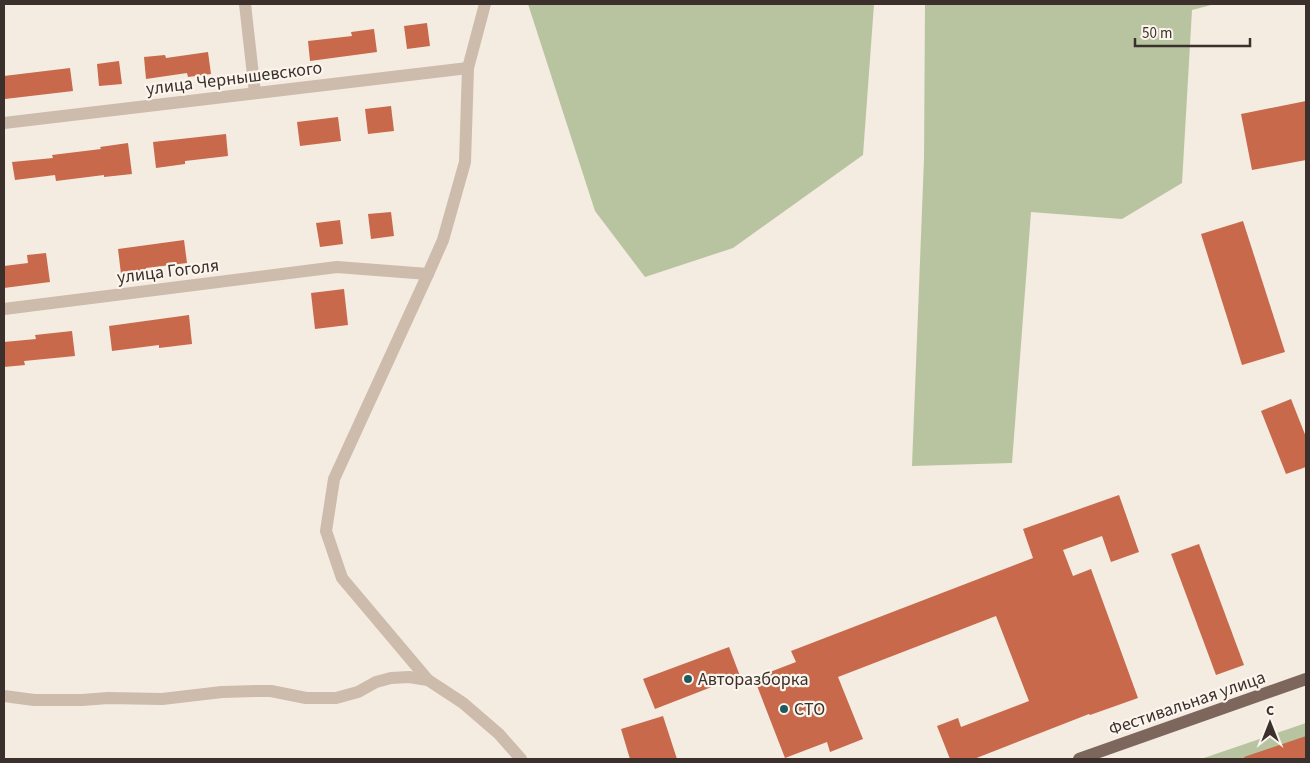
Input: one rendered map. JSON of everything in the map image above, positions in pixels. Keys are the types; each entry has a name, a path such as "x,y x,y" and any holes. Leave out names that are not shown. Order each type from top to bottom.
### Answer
{"main road":[{"name":"Фестивальная улица","path":"1079,759 1306,679"}],"street":[{"path":"245,4 255,93"},
{"path":"485,4 468,68 465,162 443,240 334,479 326,531 342,578 428,680 463,703 499,734 522,759"},
{"name":"улица Чернышевского","path":"4,123 468,68"},
{"name":"улица Гоголя","path":"4,309 337,267 428,274"},
{"path":"4,696 34,700 162,699 222,692 271,691 306,698 336,698 358,692 376,682 392,678 409,677 428,680"}],"green space":[{"path":"528,4 874,4 863,155 733,248 645,277 595,211"},
{"path":"925,4 1215,4 1192,10 1182,183 1122,219 1031,212 1012,463 912,466 924,159"},
{"path":"1306,723 1306,759 1201,759"}],"building":[{"path":"427,23 430,46 407,49 404,26"},
{"path":"374,29 377,52 310,61 308,41 352,36 351,32"},
{"path":"208,52 211,74 188,77 187,73 146,79 144,57 165,55 166,58"},
{"path":"119,61 122,84 99,86 97,64"},
{"path":"70,68 73,91 5,99 4,76"},
{"path":"1306,101 1306,160 1252,170 1241,114"},
{"path":"391,106 394,131 368,134 365,109"},
{"path":"338,117 341,141 300,146 297,122"},
{"path":"226,134 228,156 185,161 185,164 156,168 153,142"},
{"path":"128,143 132,174 104,177 104,175 56,181 55,175 15,180 12,162 53,158 52,155 101,149 100,147"},
{"path":"391,212 394,236 371,239 368,214"},
{"path":"340,220 343,244 320,247 316,223"},
{"path":"1243,221 1285,352 1242,365 1201,234"},
{"path":"184,240 187,263 146,268 146,270 121,274 118,249"},
{"path":"46,253 50,282 4,288 4,266 28,263 27,255"},
{"path":"344,289 348,325 315,329 311,293"},
{"path":"189,315 192,344 159,348 159,345 112,351 109,326"},
{"path":"72,331 75,356 24,361 25,365 4,367 4,342 36,339 35,335"},
{"path":"1291,399 1306,437 1306,467 1286,474 1261,411"},
{"path":"1119,495 1139,552 1111,562 1102,536 1063,550 1073,576 1091,569 1138,698 1089,714 974,759 950,759 937,726 958,718 961,727 1029,701 996,616 838,677 863,739 830,752 827,742 785,758 754,678 796,662 791,651 1033,558 1023,529"},
{"path":"1199,544 1244,665 1216,675 1171,554"},
{"path":"729,647 740,676 655,709 643,679"},
{"path":"663,716 677,759 630,759 621,729"},
{"path":"1306,736 1306,759 1245,759 1244,757"}],"place":[{"name":"Авторазборка","path":"688,679"},
{"name":"СТО","path":"784,709"}]}
